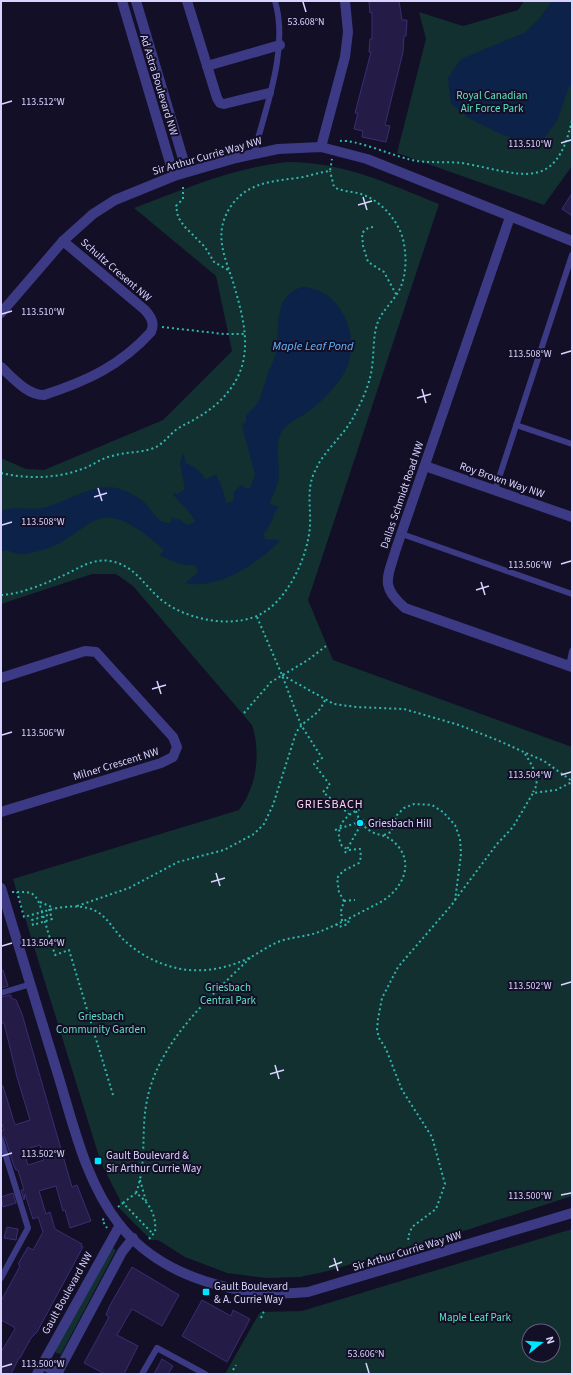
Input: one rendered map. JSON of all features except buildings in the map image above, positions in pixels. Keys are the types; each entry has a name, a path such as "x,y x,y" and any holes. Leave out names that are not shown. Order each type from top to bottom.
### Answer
{"street":[{"name":"Ad Astra Boulevard NW","path":"122,1 174,176"},
{"name":"Ad Astra Boulevard NW","path":"136,1 187,172"},
{"path":"187,1 206,66 220,103 224,104 269,93"},
{"path":"321,147 345,57 348,32 345,1"},
{"path":"206,66 280,45"},
{"name":"Sir Arthur Currie Way NW","path":"1,313 63,241 93,214 115,200 174,176 254,153 278,149 321,147 367,159 510,218 572,241"},
{"name":"Dallas Schmidt Road NW","path":"510,218 388,576 388,585 389,592 393,598 405,608 570,666"},
{"name":"Schultz Cresent NW","path":"63,241 145,310 151,318 153,326"},
{"path":"1,367 30,392 37,395 44,395 100,373 117,363 144,338 153,326"},
{"name":"Roy Brown Way NW","path":"425,466 572,517"},
{"name":"Milner Crescent NW","path":"1,678 84,651 96,652 173,737 177,747 173,757 161,763 1,812"},
{"name":"Sir Arthur Currie Way NW","path":"1,888 6,919 31,984 88,1167 105,1202 120,1225 133,1238 167,1263 209,1283 258,1293 291,1294 308,1292 333,1286 572,1213"},
{"name":"Gault Boulevard NW","path":"37,1374 120,1225"},
{"path":"42,1364 58,1374 122,1252 133,1238"}],"lane":[{"path":"254,153 280,53 279,16 275,1"},
{"path":"495,490 572,254"},
{"path":"516,425 572,444"},
{"path":"402,534 572,594"},
{"path":"570,666 572,651"},
{"path":"1,993 31,984"},
{"path":"1,1140 28,1228 1,1278"},
{"path":"142,1374 157,1348 204,1374"}],"path":[{"path":"338,142 343,141 409,160 461,163 520,175 537,173 548,169 558,160 568,138 572,120"},
{"path":"1,595 48,582 91,562 107,560 122,564 133,571 163,602 185,614 207,620 227,621 257,616 277,601 292,581 301,565 308,544 310,528 309,494 312,478 320,461 345,432 358,410 367,389 372,368 376,328 382,315 397,294 404,273 406,260 402,236 395,221 369,198 360,194 342,191 334,187 330,171 332,158"},
{"path":"1,473 47,477 82,469 110,456 152,449 158,446 176,430 203,415 224,397 240,371 244,356 244,334 240,308 222,245 222,228 226,215 237,200 250,190 268,182 330,171"},
{"path":"183,187 183,199 176,206 178,217 184,226 204,247 214,262 229,271"},
{"path":"373,227 368,228 362,233 363,246 368,262 384,272 397,294"},
{"path":"153,326 224,334 244,334"},
{"path":"257,616 282,675 301,726 322,758 314,764 330,785 323,792 349,814"},
{"path":"244,713 266,686 308,660 326,646"},
{"path":"282,675 325,700 340,706 388,708 421,713 466,727 544,761 572,782 556,790 539,791 532,795"},
{"path":"113,1095 69,950 55,955 43,917 42,912 39,902 37,898 28,891 17,892 24,917 34,914 42,912 49,910 54,908 76,906 129,888 178,862 224,850 254,834 268,817 278,794 293,742 301,726 318,713 325,700"},
{"path":"409,1244 408,1237 412,1227 436,1210 445,1184 433,1140 402,1090 386,1049 379,1038 377,1030 382,998 398,967 455,901 497,844 513,826 536,789 536,779 532,766 525,753"},
{"path":"356,811 359,819 363,820 363,825 375,835 383,835 391,832 397,815 409,805 416,803 432,805 446,815 455,825 461,846 460,870 455,901"},
{"path":"344,901 340,897 337,888 337,878 343,871 358,864 361,857 360,849 347,849 342,846 340,842 340,829 349,814 361,810"},
{"path":"335,830 356,824 359,819"},
{"path":"356,824 360,826"},
{"path":"345,853 360,826 363,825"},
{"path":"76,906 104,916 119,935 136,950 155,961 190,970 209,970 230,966 251,957 276,943 318,932 342,922 382,901 397,887 405,876 406,864 403,853 395,842 383,835"},
{"path":"344,901 355,900"},
{"path":"342,922 341,911 344,901"},
{"path":"39,902 54,908"},
{"path":"49,910 51,914 52,919 34,925 32,920 51,914"},
{"path":"34,914 36,919"},
{"path":"336,924 339,927 344,926 348,924 349,919"},
{"path":"123,1203 136,1193 143,1170 146,1105 150,1088 160,1063 191,1019 210,997 251,957"},
{"path":"140,1180 155,1224 154,1232 152,1234"},
{"path":"136,1193 147,1202"},
{"path":"261,1318 264,1311"},
{"path":"233,1370 236,1365"}],"green space":[{"name":"Royal Canadian Air Force Park","path":"524,1 572,1 572,166 544,205 397,153 426,39 419,12 463,26 518,10"},
{"path":"288,162 309,163 347,170 384,182 439,204 308,600 333,660 572,747 572,1196 470,1229 328,1271 300,1277 267,1278 227,1273 185,1257 158,1240 151,1240 120,1209 120,1200 101,1163 13,879 239,810 250,791 256,769 257,758 255,736 252,725 133,586 116,574 92,574 1,604 1,458 26,469 44,470 163,420 232,351 216,276 134,208 191,186 229,174"},
{"name":"Maple Leaf Park","path":"572,1229 572,1374 225,1374 260,1312 302,1311"},
{"path":"111,1247 116,1250 61,1354 56,1353 55,1350"}],"water":[{"path":"552,1 572,1 572,84 569,87 557,121 545,137 527,143 503,135 470,119 451,104 448,78 461,59 524,33 539,19"},
{"name":"Maple Leaf Pond","path":"302,287 316,290 329,297 339,307 346,319 350,333 351,347 349,362 343,375 329,393 308,412 287,425 279,438 278,480 269,503 279,507 267,530 263,534 265,539 277,539 280,541 271,550 249,566 225,579 212,583 198,584 185,583 198,573 196,566 180,564 159,555 164,551 149,537 123,521 111,518 100,519 90,523 71,536 46,549 22,554 1,551 1,511 12,508 46,507 81,493 99,488 108,487 124,490 144,502 162,522 171,523 171,517 188,525 195,522 188,511 172,493 178,494 185,489 180,463 183,453 186,463 197,469 206,479 216,475 223,490 226,503 233,501 234,492 241,485 246,488 250,488 255,475 242,425 246,422 246,415 255,406 259,399 276,353 279,314 282,305 292,291"}],"place":[{"name":"Griesbach Hill","path":"360,823"},
{"name":"Gault Boulevard & Sir Arthur Currie Way","path":"98,1161"},
{"name":"Gault Boulevard & A. Currie Way","path":"206,1292"}],"district":[{"name":"GRIESBACH","path":"330,804"}],"park label":[{"name":"Griesbach Central Park","path":"228,993"},
{"name":"Griesbach Community Garden","path":"101,1022"}]}
